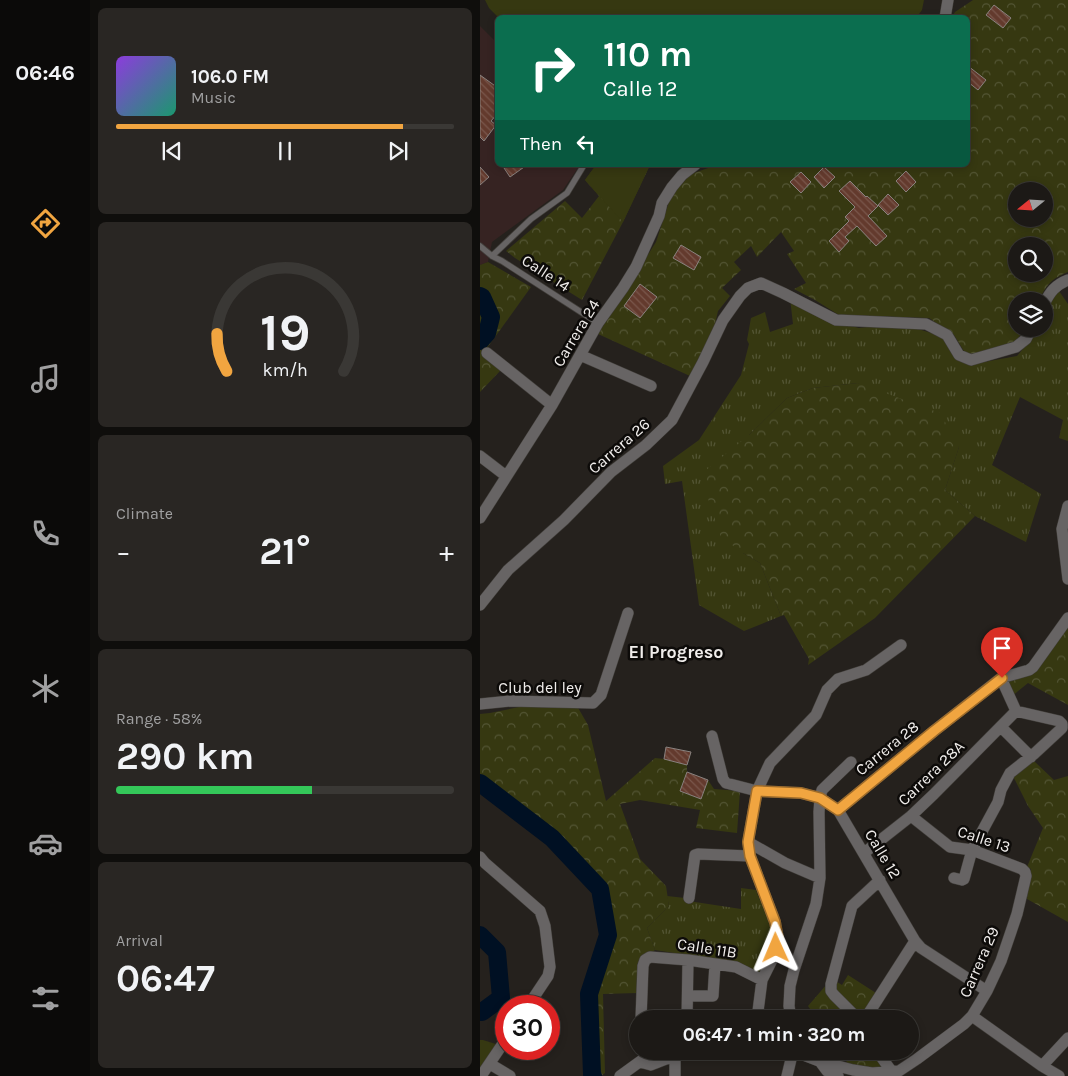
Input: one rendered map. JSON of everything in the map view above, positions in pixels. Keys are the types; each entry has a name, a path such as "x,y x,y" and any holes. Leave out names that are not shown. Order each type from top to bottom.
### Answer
{"street":[{"path":"946,15 948,0"},
{"name":"Carrera 24","path":"480,518 552,405 598,322 636,267 659,216 662,203 682,175 692,167"},
{"path":"1051,292 1061,283 1068,280"},
{"name":"Carrera 26","path":"480,605 508,570 564,520 611,472 646,445 672,420 724,320 740,296 748,288 761,283 836,320 926,324 947,335 959,356 971,360 1016,346 1027,337"},
{"path":"487,353 552,405"},
{"path":"580,355 651,386"},
{"path":"480,456 506,476"},
{"path":"1067,514 1062,529 1068,580"},
{"name":"Club del ley","path":"480,704 511,701 593,703 601,695 628,613"},
{"name":"Carrera 28","path":"838,810 1002,678 1030,670 1068,618"},
{"path":"758,1010 762,980 773,958 778,938 775,922 750,856 748,842 757,791 770,762 816,715 827,690 838,679 866,670 901,645"},
{"path":"954,878 963,880 972,850 998,802 1001,790 1010,773 1031,757 1062,728 1062,724 1059,721 1016,711 1002,678"},
{"name":"Carrera 28A","path":"864,853 911,816 1016,711"},
{"path":"1001,727 1031,757"},
{"name":"Calle 12","path":"712,736 723,780 726,783 757,791 801,793 820,798 838,810 915,941 921,948 987,990"},
{"path":"790,1010 790,986 816,904 820,878 820,798 822,790 851,762"},
{"name":"Calle 13","path":"911,816 950,847 972,850 1022,869 1025,872"},
{"path":"748,842 785,863 820,878"},
{"path":"688,898 695,855 750,856"},
{"path":"480,857 540,911 545,926 550,967 548,976 535,995"},
{"name":"Carrera 29","path":"820,1061 872,1073 899,1071 964,1024 972,1016 1001,961 1017,914 1026,876 1025,872"},
{"path":"849,1010 831,991 831,984 852,906 880,880"},
{"path":"871,1010 915,941"},
{"name":"Calle 11B","path":"641,1010 643,966 645,960 650,957 736,967 762,980"},
{"path":"687,1010 688,960"},
{"path":"688,996 713,996 715,964"},
{"path":"972,1016 1059,1076"},
{"path":"1042,1066 1068,1038"},
{"path":"481,1076 495,1056"},
{"path":"620,1076 637,1060"},
{"path":"644,1060 652,1065 662,1060"},
{"path":"675,1060 675,1076"},
{"path":"786,1076 793,1060"},
{"path":"883,1060 892,1072"},
{"path":"820,1061 827,1071 838,1076"},
{"path":"490,1064 510,1076"}],"lane":[{"path":"492,256 532,219 566,193 583,167"},
{"name":"Calle 14","path":"480,246 492,256 502,260 598,322"}],"shaded area":[{"path":"480,26 495,41 495,167 579,167 563,190 492,242 488,262 480,265"}],"green space":[{"path":"485,0 924,0 922,10 918,15 496,15 489,8"},
{"path":"973,0 1068,0 1068,272 1053,280 1053,237 1008,237 1008,282 1051,282 1044,292 1008,292 1008,337 1019,337 1014,345 967,356 954,335 929,318 839,315 794,289 806,283 787,254 794,251 781,232 757,257 751,246 734,262 741,270 722,288 730,296 718,311 713,333 690,376 598,334 656,242 671,196 691,174 711,167 970,167 970,15 953,15"},
{"path":"595,167 649,167 582,300 506,251 565,201 582,218 599,196 585,180"},
{"path":"595,167 649,167 623,222 585,180"},
{"path":"488,262 531,287 482,355 501,370 480,392 480,265"},
{"path":"1059,291 1068,304 1068,441 1059,438 1063,420 1020,397 992,465 1041,494 1026,542 975,516 945,490 959,447 858,383 813,388 787,398 749,435 743,553 760,563 781,616 744,631 699,605 682,481 665,484 663,466 699,440 741,375 749,344 747,340 751,318 765,312 770,332 793,324 790,298 831,321 859,328 885,325 918,329 941,336 961,362 973,364 1017,356 1033,337 1053,337 1053,300"},
{"path":"858,383 940,413 959,447 945,490 975,516 875,618 808,665 809,659 784,615 781,616 760,563 721,537 700,475 749,435 787,398 813,388"},
{"path":"1068,622 1068,705 1028,683 1012,696 1007,678 1033,671"},
{"path":"534,704 577,706 588,725 606,801 655,758 687,765 687,772 680,791 701,799 708,780 714,789 740,791 737,833 696,828 700,810 640,800 620,804 640,859 666,886 669,906 647,928 655,950 637,964 637,993 603,994 605,1073 601,1076 596,1074 592,996 614,933 605,888 553,833 480,776 480,714"},
{"path":"1034,761 1054,780 1068,776 1068,922 1027,899 1031,869 1027,867 1043,828 1028,806 1012,775"},
{"path":"741,888 756,890 772,934 770,954 760,976 738,963 655,950 647,928 669,906 667,896 741,909"},
{"path":"848,975 876,993 868,1010 853,1010 834,992 834,980 842,985"},
{"path":"827,984 847,1010 811,1010 808,1006"},
{"path":"480,1040 483,1040 495,1044 495,1050 480,1071"},
{"path":"846,1060 880,1060 887,1069 872,1069 848,1064"}],"building":[{"path":"994,5 1011,18 1003,28 986,15"},
{"path":"970,68 986,80 978,90 970,84"},
{"path":"480,75 495,86 495,116 491,121 495,126 484,141 480,137"},
{"path":"480,167 489,177 480,185"},
{"path":"503,167 524,167 510,177"},
{"path":"824,167 835,177 824,188 814,177"},
{"path":"906,171 916,182 906,192 896,181"},
{"path":"801,172 811,182 801,193 790,182"},
{"path":"850,181 878,206 868,216 887,236 876,246 857,226 845,237 849,241 839,252 829,241 849,221 845,217 855,207 839,191"},
{"path":"888,194 899,205 888,215 878,205"},
{"path":"681,245 701,257 694,270 673,258"},
{"path":"640,284 657,297 640,318 624,306"},
{"path":"666,747 691,752 687,765 664,759"},
{"path":"687,772 708,780 701,799 680,791"}],"waterway":[{"path":"480,296 491,317 487,333 480,341"},
{"path":"480,783 552,838 600,889 608,935 589,994 593,1076"},
{"path":"480,935 497,952 501,998 480,1012"}],"district":[{"name":"El Progreso","path":"676,652"}],"route":[{"path":"776,948 778,938 775,922 750,856 748,842 757,791 801,793 820,798 838,810 1002,678"}]}
